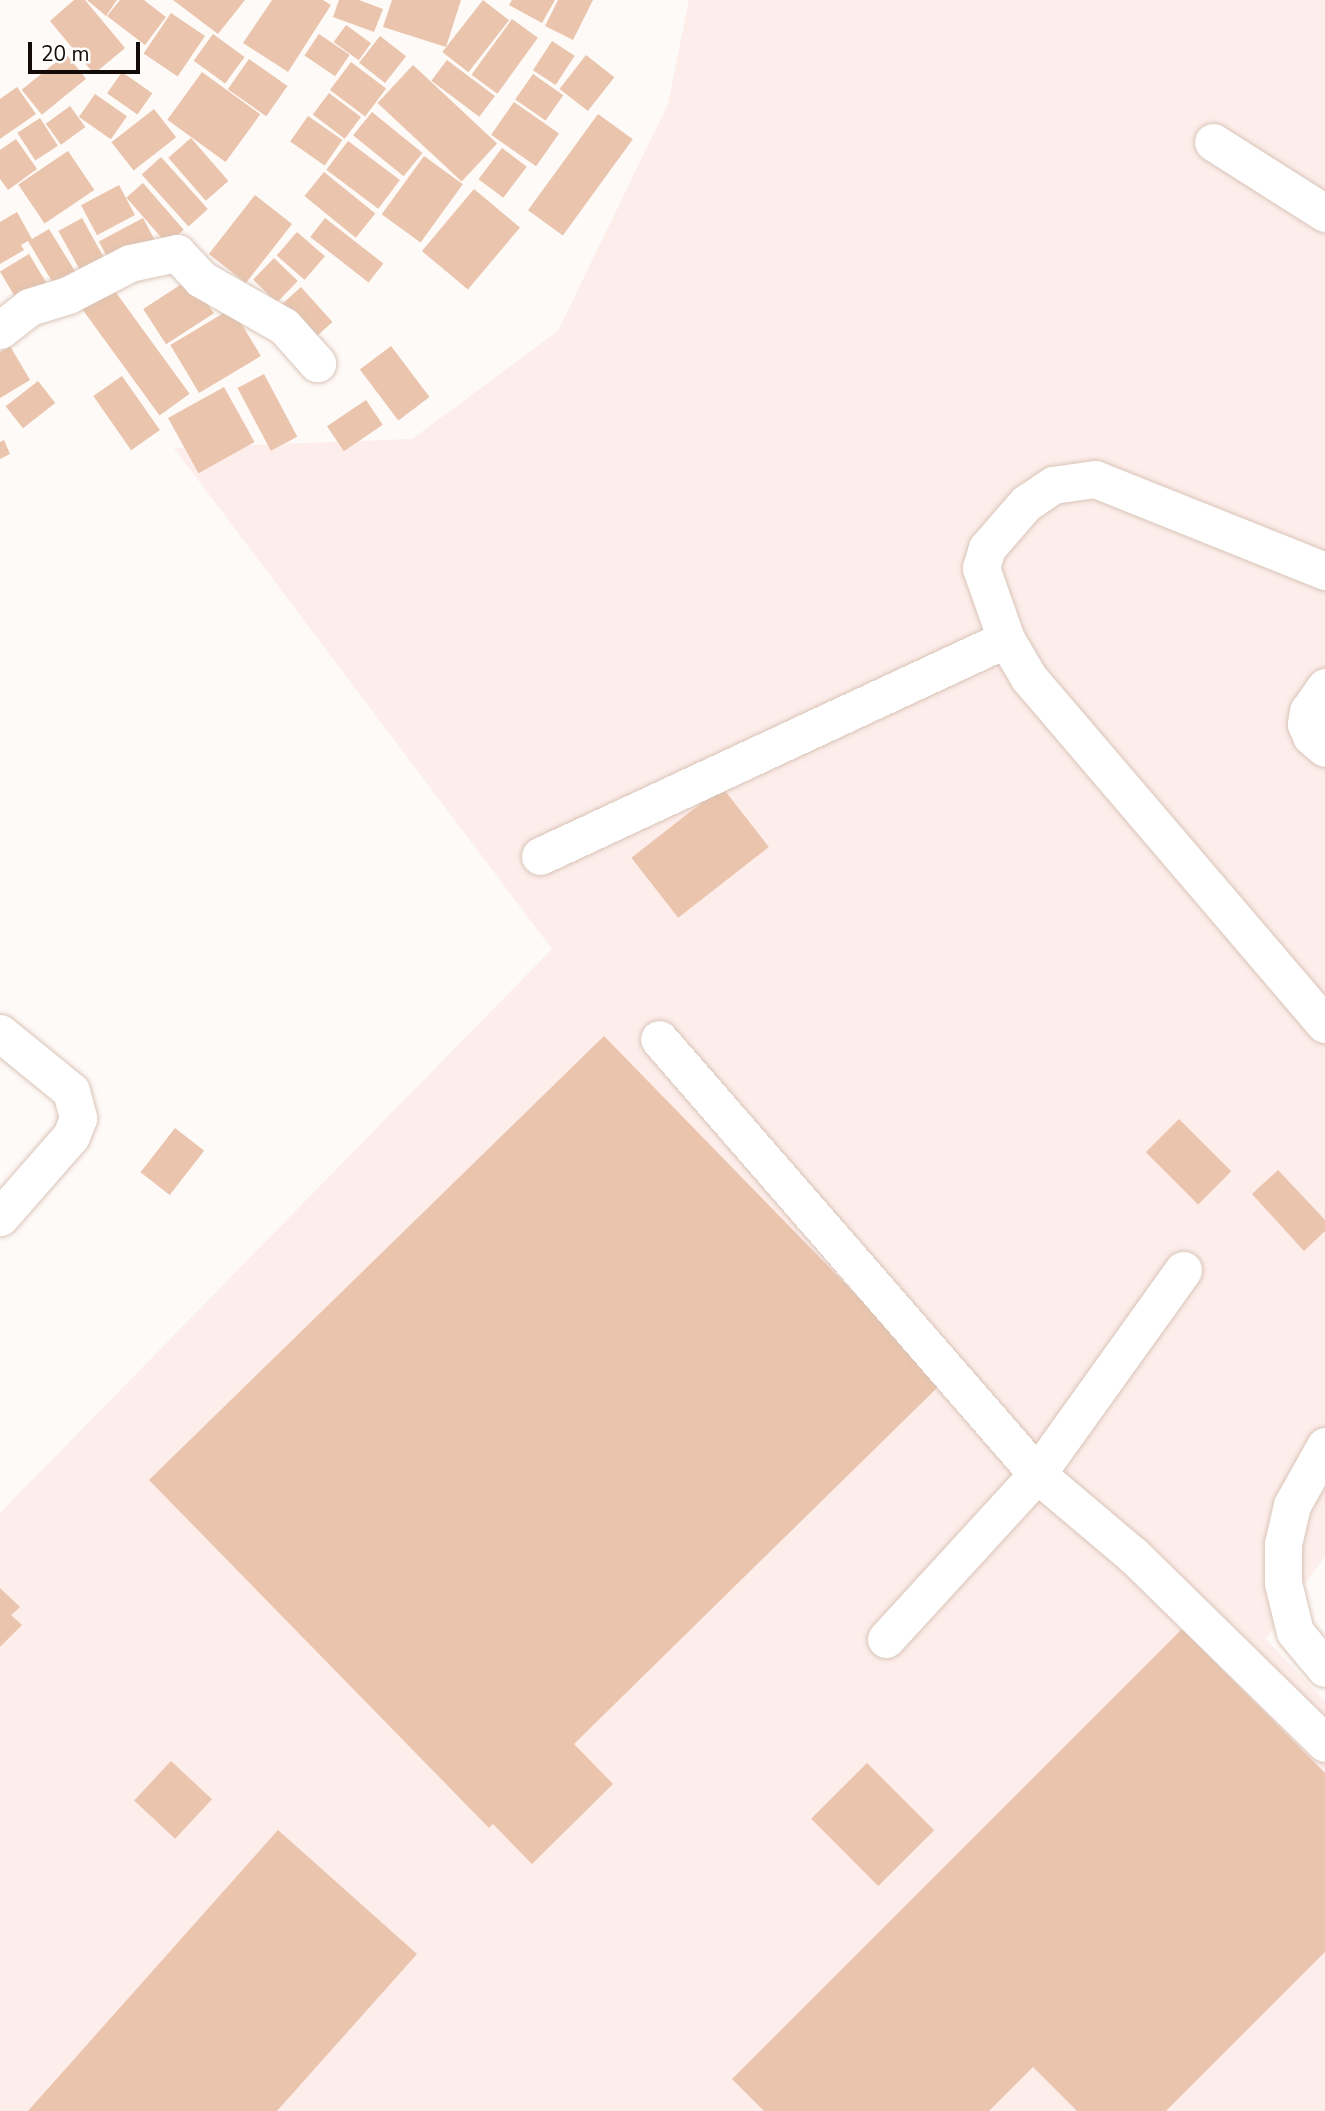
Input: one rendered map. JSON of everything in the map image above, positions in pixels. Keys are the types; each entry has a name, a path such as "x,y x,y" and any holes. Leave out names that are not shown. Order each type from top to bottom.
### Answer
{"street":[{"path":"1213,142 1325,212"},
{"path":"0,330 29,307 68,295 130,263 177,253 201,279 284,326 317,363"},
{"path":"1325,571 1120,485 1073,479 1026,503 981,558 989,596 1006,639 1057,714 1325,1024"},
{"path":"540,856 1006,639"},
{"path":"1325,687 1308,710 1306,724 1311,736 1325,748"},
{"path":"0,1033 71,1091 78,1118 71,1136 0,1217"},
{"path":"659,1039 1037,1474 1133,1555 1325,1743"},
{"path":"886,1639 1037,1474 1183,1270"},
{"path":"1325,1446 1292,1505 1283,1543 1283,1583 1295,1632 1325,1668"}],"shaded area":[{"path":"689,0 1325,0 1325,1556 1266,1639 1325,1701 1325,2111 0,2111 0,1513 552,949 174,448 412,439 558,331 668,104"}],"building":[{"path":"74,0 85,0 125,48 94,74 50,21"},
{"path":"87,0 117,0 106,16"},
{"path":"120,0 144,0 166,17 145,45 107,16"},
{"path":"173,0 245,0 218,34"},
{"path":"272,0 323,0 331,5 288,72 243,43"},
{"path":"339,0 359,0 383,9 374,32 333,17"},
{"path":"392,0 461,0 446,47 383,27"},
{"path":"483,0 509,20 468,72 442,52"},
{"path":"512,0 555,0 542,23 509,5"},
{"path":"558,0 593,0 573,40 545,26"},
{"path":"171,13 205,36 178,77 144,54"},
{"path":"512,19 538,38 497,94 471,75"},
{"path":"346,25 371,43 359,60 334,42"},
{"path":"213,34 245,57 225,84 194,61"},
{"path":"319,34 350,55 335,76 304,56"},
{"path":"380,36 406,56 385,83 359,63"},
{"path":"552,41 575,56 556,85 533,70"},
{"path":"66,54 86,79 42,115 22,90"},
{"path":"586,55 614,77 588,111 560,89"},
{"path":"249,59 288,86 266,116 228,89"},
{"path":"447,60 495,96 479,117 431,81"},
{"path":"351,62 386,88 365,116 330,90"},
{"path":"413,65 497,143 462,181 378,103"},
{"path":"122,72 152,93 137,115 107,93"},
{"path":"202,72 260,114 226,162 167,120"},
{"path":"533,74 563,95 546,121 515,99"},
{"path":"17,87 36,114 0,139 0,99"},
{"path":"329,93 361,117 345,139 313,115"},
{"path":"95,94 127,116 111,139 79,117"},
{"path":"514,102 559,134 536,166 491,135"},
{"path":"70,106 85,127 61,145 46,124"},
{"path":"154,109 176,137 134,171 111,142"},
{"path":"372,112 423,153 404,176 353,135"},
{"path":"598,114 633,139 563,236 528,210"},
{"path":"308,116 342,140 325,165 290,141"},
{"path":"40,118 58,146 35,160 17,133"},
{"path":"191,138 228,181 206,201 168,158"},
{"path":"16,139 37,169 8,190 0,179 0,150"},
{"path":"348,141 400,180 378,209 326,170"},
{"path":"502,148 527,167 503,198 479,179"},
{"path":"68,151 94,190 45,224 18,185"},
{"path":"424,156 463,184 421,242 382,214"},
{"path":"161,157 208,209 189,226 142,174"},
{"path":"324,172 375,214 356,238 304,196"},
{"path":"143,183 184,230 167,244 126,197"},
{"path":"119,185 135,215 97,235 81,205"},
{"path":"474,189 520,228 468,290 422,251"},
{"path":"255,195 292,224 246,283 209,254"},
{"path":"17,212 32,239 49,229 78,276 57,290 28,241 21,245 24,250 0,264 0,222"},
{"path":"82,218 110,269 87,282 58,231"},
{"path":"143,218 158,246 114,270 99,241"},
{"path":"325,218 383,264 369,282 310,237"},
{"path":"297,232 325,256 305,280 277,255"},
{"path":"29,254 47,284 18,302 0,271"},
{"path":"274,258 298,281 277,303 253,280"},
{"path":"191,278 214,313 166,344 143,309"},
{"path":"109,283 190,394 160,416 79,305"},
{"path":"301,287 332,322 307,345 276,310"},
{"path":"232,308 261,356 199,393 170,345"},
{"path":"10,346 30,380 0,398 0,352"},
{"path":"391,346 430,397 398,421 360,369"},
{"path":"264,374 297,437 271,451 238,388"},
{"path":"122,376 160,430 131,450 93,396"},
{"path":"38,381 55,403 23,428 6,406"},
{"path":"224,387 255,442 199,473 168,418"},
{"path":"366,400 383,425 344,451 327,426"},
{"path":"4,440 10,454 0,459 0,442"},
{"path":"722,787 769,847 678,918 631,858"},
{"path":"604,1036 942,1383 574,1744 613,1784 532,1864 493,1824 489,1828 149,1480"},
{"path":"1179,1119 1231,1171 1198,1205 1146,1152"},
{"path":"175,1128 204,1151 170,1195 141,1172"},
{"path":"1278,1170 1325,1220 1325,1231 1304,1251 1252,1194"},
{"path":"0,1588 20,1607 11,1615 22,1625 0,1647"},
{"path":"1182,1629 1325,1773 1325,1952 1166,2111 1077,2111 1033,2067 989,2111 764,2111 732,2079"},
{"path":"171,1761 212,1799 175,1839 134,1800"},
{"path":"867,1763 934,1830 878,1886 811,1819"},
{"path":"278,1830 417,1954 277,2111 28,2111"}]}
